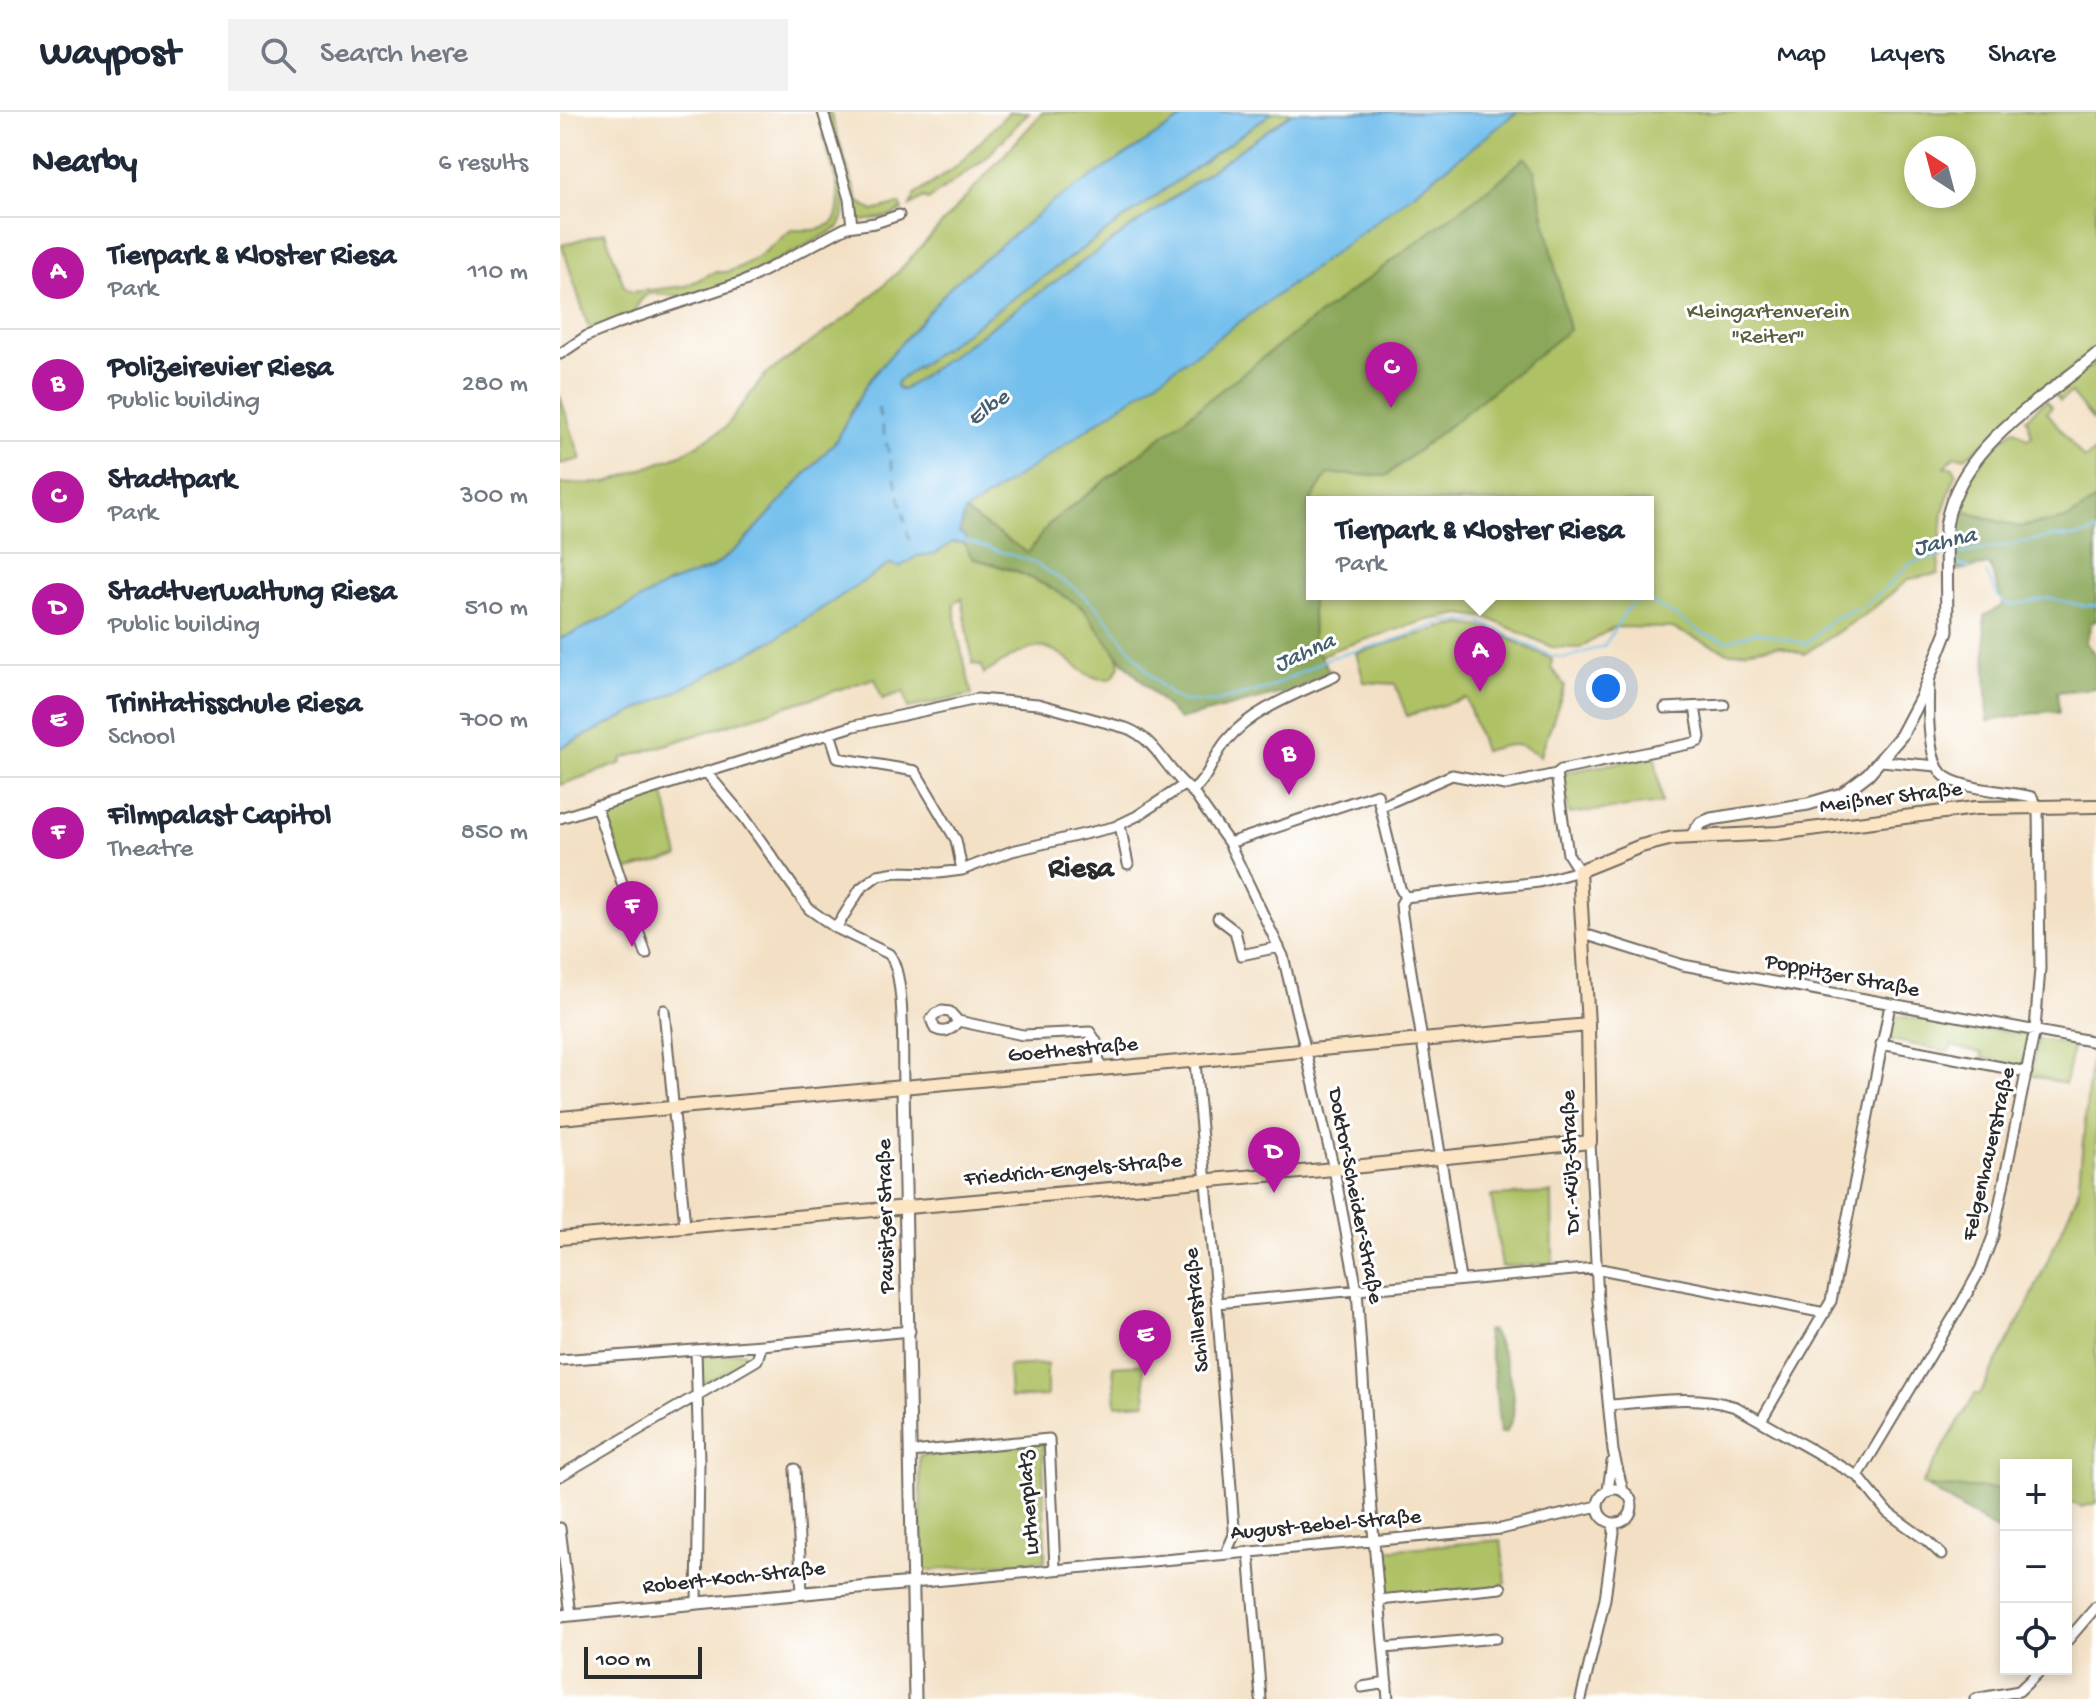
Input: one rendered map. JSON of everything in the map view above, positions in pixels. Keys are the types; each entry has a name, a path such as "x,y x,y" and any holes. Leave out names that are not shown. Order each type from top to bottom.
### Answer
{"main road":[{"name":"Meißner Straße","path":"1579,871 1641,846 1691,837 1755,835 1975,808 2096,806"},
{"name":"Dr.-Külz-Straße","path":"1579,871 1588,1025 1590,1142"},
{"name":"Goethestraße","path":"560,1118 1588,1025"},
{"name":"Friedrich-Engels-Straße","path":"560,1238 1334,1169 1590,1142"}],"street":[{"path":"823,112 849,199 852,226"},
{"path":"560,354 587,336 619,323 745,281 852,226 899,215"},
{"path":"1691,837 1701,823 1711,819 1831,799 1850,789 1881,761 1901,736 1929,680 1947,631 1945,537 1948,512 1957,485 1974,458 2006,428 2096,355"},
{"path":"706,772 759,837 803,903 836,928 861,888 878,875 962,870 1012,851 1120,825 1204,781 1224,743 1242,725 1268,707 1335,676"},
{"path":"1929,680 1930,736 1938,768 1946,778 2032,797 2038,807"},
{"name":"Doktor-Scheider-Straße","path":"560,818 830,733 977,699 1038,704 1139,733 1153,744 1229,843 1279,947 1306,1050 1334,1169 1357,1290 1388,1699"},
{"path":"1665,708 1724,705"},
{"path":"1382,806 1452,775 1505,785 1591,763 1699,741 1695,707"},
{"path":"830,733 838,758 915,771 956,840 962,870"},
{"path":"1881,761 1938,768"},
{"path":"1405,897 1539,882 1579,871 1568,854 1556,774"},
{"path":"1229,843 1377,794 1400,888 1405,897"},
{"path":"596,806 646,954"},
{"name":"Felgenhauerstraße","path":"1858,1476 1981,1266 1993,1236 2035,1029 2040,969 2038,807"},
{"path":"1120,825 1128,864"},
{"path":"1405,897 1401,904 1402,915 1460,1279"},
{"path":"1218,918 1235,931 1241,955 1279,947"},
{"name":"Pausitzer Straße","path":"836,928 889,954 897,965 903,1085 911,1452"},
{"name":"Poppitzer Straße","path":"1584,934 1683,965 2096,1042"},
{"path":"1762,1419 1825,1313 1834,1290 1890,1005"},
{"path":"664,1010 671,1108 685,1226"},
{"path":"958,1021 1023,1035 1090,1032 1095,1036 1100,1069"},
{"path":"1881,1044 2027,1072"},
{"name":"Schillerstraße","path":"1195,1062 1234,1528 1226,1553"},
{"name":"Dr.-Külz-Straße","path":"1590,1142 1595,1268 1613,1451 1623,1491"},
{"path":"1217,1303 1595,1268 1825,1313"},
{"path":"560,1360 910,1331"},
{"path":"560,1476 757,1360 762,1345"},
{"path":"696,1350 697,1603"},
{"path":"1610,1405 1696,1398 1726,1403 1762,1419 1858,1476 1887,1512 1942,1555"},
{"name":"Lutherplatz","path":"911,1452 1049,1439 1055,1568 912,1583"},
{"name":"Dr.-Külz-Straße","path":"1608,1490 1613,1451"},
{"path":"911,1452 915,1699"},
{"path":"795,1469 802,1592"},
{"path":"1608,1490 1623,1491 1630,1498 1631,1513 1624,1521 1613,1523 1602,1518 1598,1506 1600,1497 1608,1490"},
{"name":"August-Bebel-Straße","path":"1055,1568 1501,1529 1598,1506"},
{"path":"1581,1699 1605,1599 1613,1523"},
{"path":"560,1528 565,1616"},
{"path":"1249,1552 1261,1699"},
{"name":"Robert-Koch-Straße","path":"565,1616 912,1583"},
{"path":"1379,1600 1501,1588"},
{"path":"2072,1635 2096,1607"},
{"path":"1384,1648 1496,1638"},
{"path":"1975,1699 2019,1691 2036,1675"},
{"path":"1362,1687 1387,1683"}],"green space":[{"path":"825,112 830,112 858,201 873,211 900,204 903,210 891,216 864,221 857,215"},
{"path":"1009,112 1029,112 985,159 928,200 924,198 910,206 915,195 956,167"},
{"path":"1043,112 1192,112 1053,202 856,402 835,442 741,545 712,568 668,584 560,639 560,484 606,483 680,455 725,428 765,375 854,312 899,271"},
{"path":"1273,112 1293,112 903,390 898,389 898,381"},
{"name":"Kleingartenverein \"Reiter\"","path":"1517,112 2096,112 2096,347 1971,453 1965,457 1954,456 1945,467 1953,467 1956,473 1943,511 1938,574 1909,579 1870,611 1804,654 1778,646 1730,653 1672,628 1614,627 1580,648 1552,647 1488,618 1461,614 1424,621 1336,649 1234,694 965,512 1175,366"},
{"path":"823,135 827,136 844,196 843,219 838,228 764,268 724,285 684,296 650,294 644,297 633,314 594,328 588,326 562,245 605,232 624,286 631,292 686,286 714,272 740,267 791,230 818,230 833,223 839,203 838,191"},
{"path":"1525,157 1534,170 1569,330 1386,476 1328,474 1314,496 1306,496 1306,600 1312,600 1313,644 1330,672 1298,689 1179,720 1118,656 1082,607 1016,571 972,558 964,543 966,537 959,534 965,512 1028,553 1048,525 1275,348 1501,179"},
{"path":"2096,363 2096,424 2071,393 2060,401 2054,394"},
{"path":"560,396 581,459 560,464"},
{"path":"2046,400 2052,407 2047,412 2084,459 2094,452 2096,455 2096,500 2068,519 2018,527 1956,509 1972,475 1995,447 2014,429 2028,439 2032,436 2026,418"},
{"path":"2096,500 2096,621 2092,622 2085,643 2096,655 2096,688 2057,692 2059,713 2048,711 1988,721 1984,616 2003,605 1990,565 1951,571 1956,509 2018,527 2068,519"},
{"path":"953,542 964,543 972,558 1042,583 1080,606 1096,623 1118,656 1120,666 1112,678 1091,676 1055,651 1045,648 1021,652 984,674 981,665 973,664 962,598 954,603 958,636 972,695 908,708 904,692 882,699 875,678 621,759 622,763 560,785 560,748 772,641 890,564 900,567 917,556 935,554"},
{"path":"1462,624 1487,628 1552,659 1551,668 1565,686 1540,756 1525,747 1513,745 1484,751 1466,698 1407,716 1395,684 1364,682 1356,653"},
{"path":"1655,756 1662,803 1569,814 1562,773"},
{"path":"663,790 679,857 624,871 606,809"},
{"path":"1899,1016 2028,1035 2022,1066 1982,1058 1983,1053 1951,1046 1949,1052 1887,1039 1891,1022"},
{"path":"2038,1039 2073,1045 2065,1084 2030,1075"},
{"path":"2092,1048 2096,1049 2096,1503 2082,1507 2072,1503 2072,1459 2000,1459 2000,1489 1927,1487 1922,1484 1975,1394 1980,1394 2029,1302 2078,1193"},
{"path":"1552,1193 1553,1263 1502,1267 1491,1196"},
{"path":"1491,1330 1504,1359 1513,1396 1513,1416 1505,1433 1500,1433 1486,1331"},
{"path":"744,1352 747,1360 702,1385 701,1356"},
{"path":"1047,1364 1047,1396 1010,1398 1008,1366"},
{"path":"1143,1364 1146,1403 1116,1405 1113,1366"},
{"path":"1043,1443 1045,1560 923,1571 919,1456"},
{"path":"1927,1487 2000,1489 2000,1531"},
{"path":"1501,1540 1506,1583 1498,1587 1385,1596 1381,1553 1384,1550"}],"water":[{"name":"Elbe","path":"1192,112 1273,112 898,381 898,389 903,390 1293,112 1517,112 1383,217 1246,318 965,512 959,533 966,537 964,543 953,542 935,554 917,556 900,567 890,564 772,641 560,748 560,639 668,584 712,568 741,545 835,442 869,380 951,286 1053,202"}],"waterway":[{"name":"Jahna","path":"1952,555 2053,537 2079,537 2096,531"},
{"name":"Jahna","path":"963,540 1031,561 1076,589 1098,608 1154,679 1171,695 1183,701 1215,702 1271,687 1329,658 1386,643 1447,621 1480,622 1552,656 1566,658 1604,646 1629,606 1638,601 1652,602 1704,634 1727,641 1756,632 1806,644 1832,619 1861,607 1879,594 1912,562 1942,556"},
{"path":"1954,555 1959,565 1970,568"},
{"path":"1986,573 1999,598 2009,605 2050,598 2079,605 2096,605"}],"ferry route":[{"path":"878,408 910,542"}],"place":[{"name":"Stadtpark","path":"1391,408"},
{"name":"Tierpark & Kloster Riesa","path":"1480,692"},
{"name":"Polizeirevier Riesa","path":"1289,795"},
{"name":"Filmpalast Capitol","path":"632,947"},
{"name":"Stadtverwaltung Riesa","path":"1274,1193"},
{"name":"Trinitatisschule Riesa","path":"1145,1376"}],"district":[{"name":"Riesa","path":"1081,870"}]}
